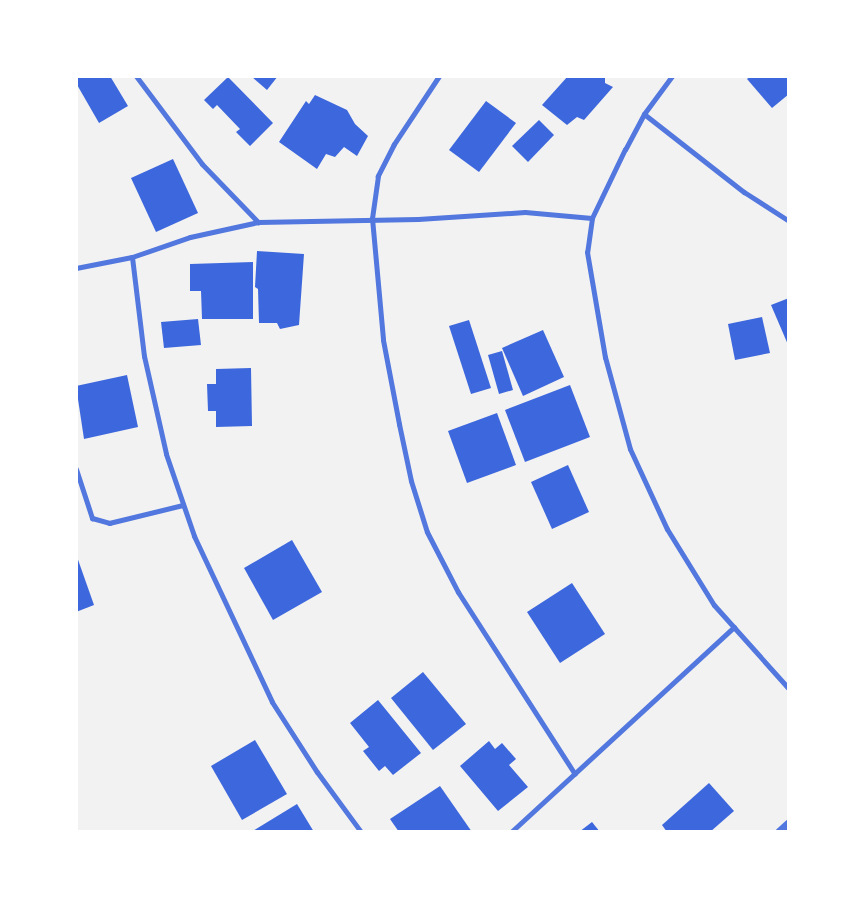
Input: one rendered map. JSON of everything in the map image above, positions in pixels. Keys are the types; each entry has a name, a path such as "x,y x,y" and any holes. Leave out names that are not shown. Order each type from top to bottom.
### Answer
{"street":[{"path":"136,76 202,164 258,222"},
{"path":"439,76 394,144 378,176 372,218 383,340 410,482 427,532 458,592 575,774"},
{"path":"672,76 644,114 592,218 588,252 594,295 606,356 630,449 667,529 698,581 734,627 789,689"},
{"path":"644,114 744,192 789,221"},
{"path":"76,268 132,257 190,237 258,222 372,218 418,219 524,212 592,218"},
{"path":"132,257 144,356 166,454 202,554 272,702 317,772 361,832"},
{"path":"76,469 92,518 108,523 183,505"},
{"path":"511,832 734,627"},
{"path":"779,832 789,823"}],"building":[{"path":"76,76 110,76 128,106 99,123 76,83"},
{"path":"251,76 278,76 267,90"},
{"path":"568,76 605,76 605,83 613,87 584,120 577,117 567,125 542,105"},
{"path":"751,76 789,76 789,94 772,108 747,79"},
{"path":"228,77 273,123 250,146 236,132 240,129 217,105 213,109 204,100"},
{"path":"315,95 347,110 355,124 368,136 357,156 344,147 335,157 326,154 317,169 279,142 306,101 309,104"},
{"path":"486,101 516,123 479,172 449,150"},
{"path":"539,120 554,135 528,162 512,146"},
{"path":"173,159 198,213 156,232 131,178"},
{"path":"257,251 304,254 299,325 280,329 277,323 259,323 258,289 255,287"},
{"path":"253,262 253,319 202,319 201,291 190,291 190,264"},
{"path":"789,298 789,347 771,305"},
{"path":"762,317 770,353 735,360 728,324"},
{"path":"198,319 201,345 164,348 161,322"},
{"path":"469,320 491,388 471,394 449,326"},
{"path":"543,330 564,377 523,396 502,348"},
{"path":"502,351 513,390 499,394 488,355"},
{"path":"251,368 252,426 216,427 216,411 208,411 207,384 216,384 216,369"},
{"path":"127,375 138,427 84,439 76,386"},
{"path":"570,385 590,437 525,462 505,410"},
{"path":"497,413 516,465 467,483 448,431"},
{"path":"568,465 589,512 552,529 531,482"},
{"path":"292,540 322,592 273,620 244,568"},
{"path":"76,554 94,605 76,612"},
{"path":"572,583 605,634 560,663 527,612"},
{"path":"423,672 466,724 433,750 391,698"},
{"path":"378,700 421,753 393,775 385,766 379,771 363,751 369,747 350,723"},
{"path":"255,740 287,794 242,820 211,766"},
{"path":"489,741 495,749 502,743 516,759 509,765 528,787 498,811 460,766"},
{"path":"709,783 734,811 710,832 667,832 662,825"},
{"path":"440,786 472,832 399,832 390,819"},
{"path":"297,804 314,832 251,832"},
{"path":"592,822 600,832 579,832"}]}
